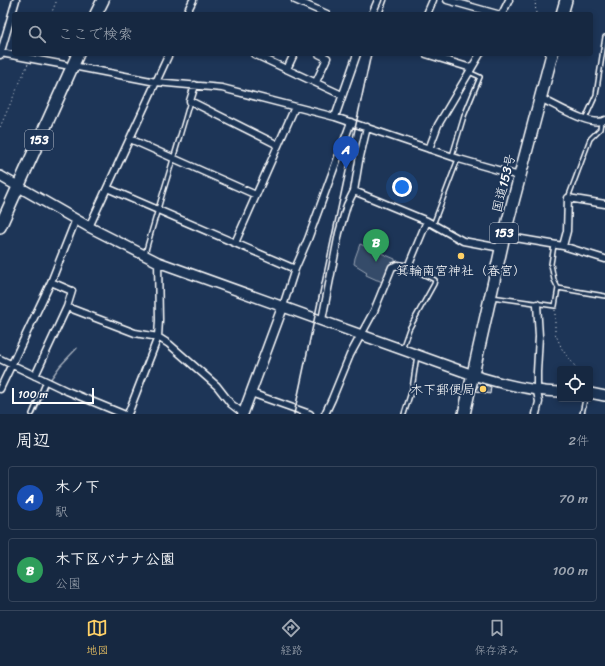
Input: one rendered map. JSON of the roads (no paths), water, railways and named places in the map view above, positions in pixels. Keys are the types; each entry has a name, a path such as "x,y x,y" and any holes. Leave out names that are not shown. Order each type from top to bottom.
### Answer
{"highway":[{"path":"89,12 94,0"},
{"path":"97,12 102,0"},
{"path":"563,12 566,0"},
{"name":"153","path":"69,65 70,56"},
{"name":"153","path":"0,227 15,185 69,65 76,56"},
{"name":"国道153号","path":"464,414 501,248 551,56"},
{"name":"153","path":"0,210 15,185"}],"street":[{"path":"12,12 16,0"},
{"path":"187,12 193,0"},
{"path":"295,0 322,12"},
{"path":"373,12 378,0"},
{"path":"428,12 433,0"},
{"path":"447,0 490,12"},
{"path":"503,12 509,0"},
{"path":"12,14 0,54 69,65 156,82 222,88 335,117 519,176"},
{"path":"89,227 168,56"},
{"path":"258,56 342,95"},
{"path":"287,69 293,56"},
{"path":"316,82 327,58 323,56"},
{"path":"335,117 356,56"},
{"path":"432,56 470,70"},
{"path":"429,148 438,125 479,56"},
{"path":"195,86 190,101 278,145"},
{"path":"540,98 585,120 603,121"},
{"path":"235,243 295,107"},
{"path":"67,306 135,333 158,338 169,344 217,386 231,404 244,414 295,269 308,239 351,122"},
{"path":"322,320 339,233 347,205 354,191 367,127"},
{"path":"130,139 256,195"},
{"path":"0,176 89,227 158,262 473,375 537,391 557,392"},
{"path":"107,188 295,269"},
{"path":"354,191 427,221 463,241 501,248"},
{"path":"564,246 567,231 568,198 605,204"},
{"path":"0,390 51,282 76,219"},
{"path":"325,414 350,355 374,311 392,267 398,265 408,267 427,221"},
{"path":"504,236 564,246 605,259"},
{"path":"128,414 158,338 158,262"},
{"path":"35,376 67,306 72,291 51,282"},
{"path":"536,414 539,402 537,391 540,336 537,304"},
{"path":"0,359 48,382 123,414"},
{"path":"251,393 310,414"},
{"path":"593,394 605,396"}],"lane":[{"path":"585,120 596,95 605,37"},
{"path":"434,225 456,157 464,116 480,77 470,70"},
{"path":"144,256 190,101"},
{"path":"568,198 590,139 600,129 603,121"},
{"path":"490,297 555,306 558,288 554,280 551,264 554,245"},
{"path":"402,349 409,329 435,280 408,267"},
{"path":"558,288 605,296"},
{"path":"404,414 412,389 417,354"},
{"path":"32,414 48,382"},
{"path":"582,414 584,402"}],"waterway":[{"path":"50,380 60,366 77,348"},
{"path":"35,414 48,384"}],"railway":[{"path":"383,12 387,0"},
{"path":"294,414 371,56"}],"place":[{"name":"木ノ下","path":"346,169"},
{"name":"箕輪南宮神社（春宮）","path":"461,256"},
{"name":"木下区バナナ公園","path":"376,262"},
{"name":"木下郵便局","path":"483,389"}]}
